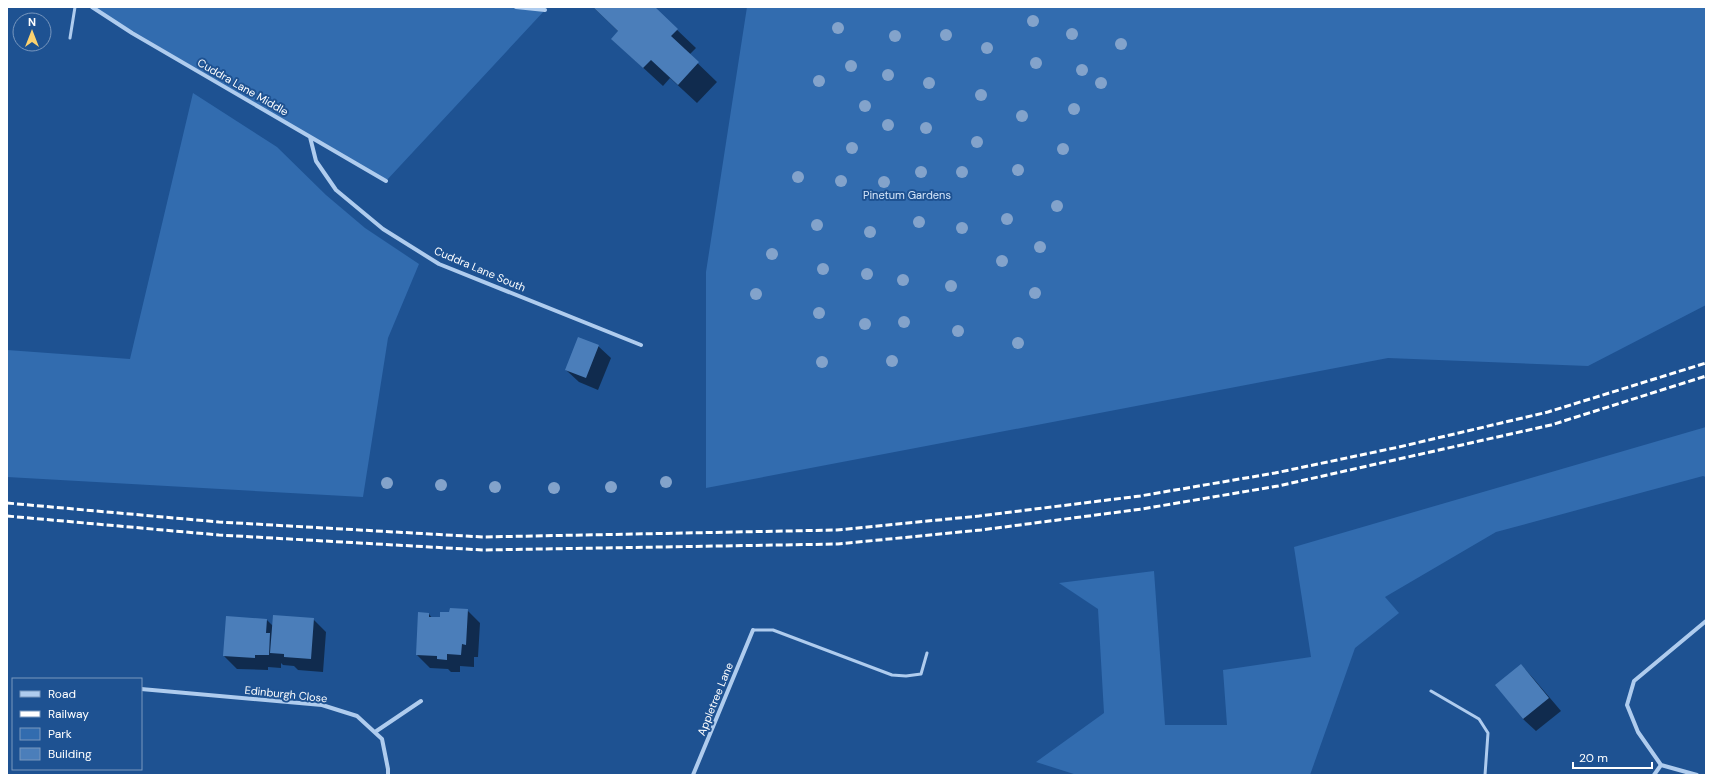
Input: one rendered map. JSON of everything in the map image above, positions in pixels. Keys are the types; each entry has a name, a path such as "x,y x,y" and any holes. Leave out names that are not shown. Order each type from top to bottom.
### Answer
{"street":[{"name":"Cuddra Lane Middle","path":"92,7 386,181"},
{"path":"516,7 545,10"},
{"name":"Cuddra Lane South","path":"310,137 316,161 336,190 383,229 439,264 641,345"},
{"path":"1697,775 1660,765 1638,732 1627,705 1634,681 1706,621"},
{"name":"Appletree Lane","path":"693,775 753,630"},
{"name":"Edinburgh Close","path":"142,689 322,705 357,716 382,739 388,775"},
{"path":"375,732 421,701"},
{"path":"1654,775 1660,765"}],"lane":[{"path":"70,38 75,7"},
{"path":"753,630 773,630 892,675 906,676 921,674 927,653"},
{"path":"1431,691 1479,719 1488,734 1485,775"}],"green space":[{"path":"92,7 516,7 545,10 386,181"},
{"name":"Pinetum Gardens","path":"747,7 1706,7 1706,305 1588,366 1388,358 706,488 706,272"},
{"path":"193,93 277,147 326,195 365,228 419,264 388,338 363,497 7,477 7,350 130,359"},
{"path":"1706,427 1706,477 1703,476 1496,532 1385,597 1399,613 1355,648 1310,775 1077,775 1036,762 1104,713 1098,609 1059,583 1154,571 1165,725 1227,725 1223,670 1311,657 1294,547"}],"building":[{"path":"593,7 655,7 678,29 671,36 699,62 678,85 651,60 643,68 611,39 618,31"},
{"path":"578,337 599,345 586,378 565,370"},
{"path":"450,608 468,609 466,645 462,644 461,655 447,654 447,660 437,659 437,656 416,655 418,612 429,613 429,617 440,617 440,612 449,612"},
{"path":"273,615 314,618 311,659 284,657 284,654 270,653"},
{"path":"226,616 267,619 266,633 270,633 269,655 255,655 255,658 223,656"},
{"path":"1521,664 1549,698 1523,719 1495,685"}],"railway":[{"path":"7,503 219,522 483,537 837,530 979,516 1140,496 1275,473 1399,447 1548,412 1706,363"},
{"path":"7,516 219,535 483,550 838,544 981,530 1142,509 1278,486 1551,425 1706,376"}]}
